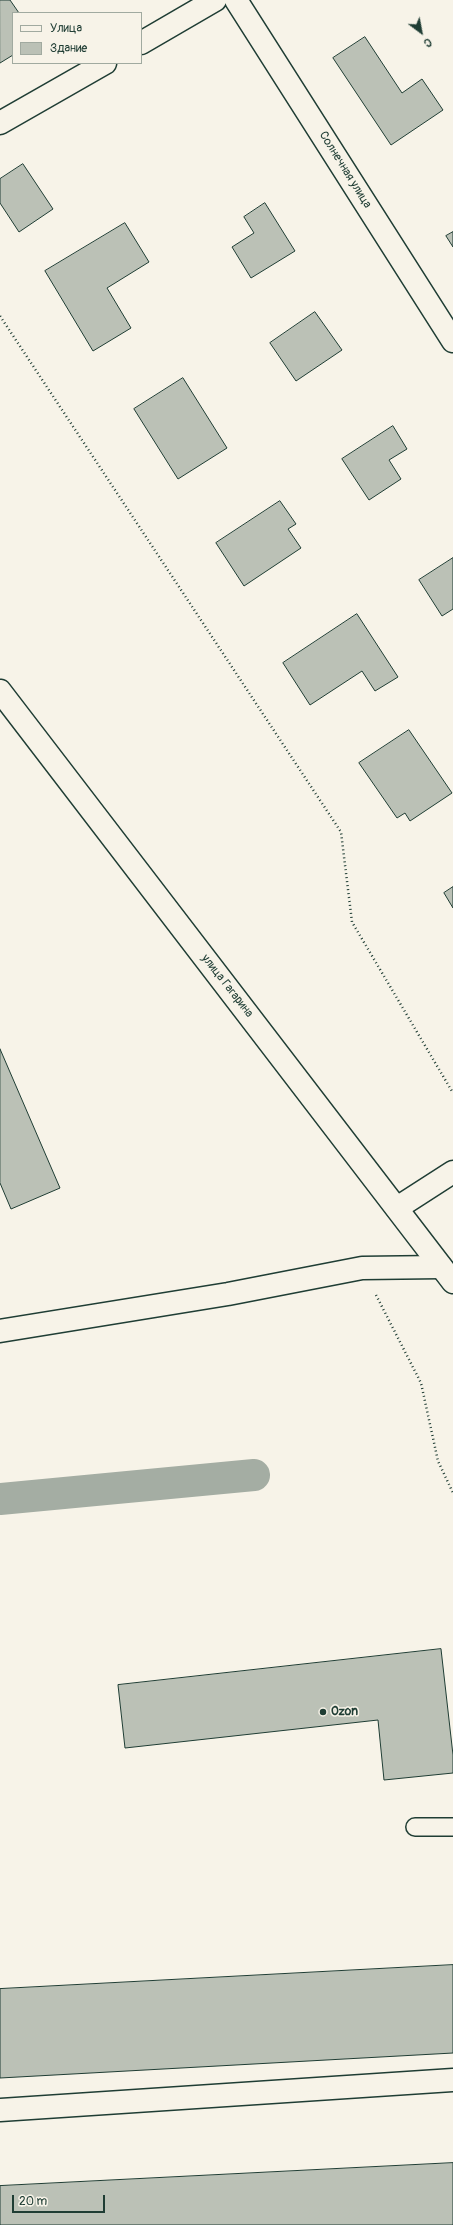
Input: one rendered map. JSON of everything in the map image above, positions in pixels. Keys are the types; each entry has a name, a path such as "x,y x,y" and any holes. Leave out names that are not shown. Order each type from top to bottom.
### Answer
{"street":[{"path":"142,41 215,0"},
{"name":"Солнечная улица","path":"236,0 453,341"},
{"path":"0,123 103,64"},
{"name":"улица Гагарина","path":"0,691 447,1274"},
{"path":"397,1208 453,1172"},
{"path":"0,1331 228,1294 362,1268 447,1274"},
{"path":"0,2110 453,2080"}],"lane":[{"path":"415,1827 453,1827"}],"path":[{"path":"0,316 341,832 352,922 453,1093"},
{"path":"362,1268 422,1383 438,1461 453,1493"}],"building":[{"path":"0,0 10,0 18,12 12,12 12,56 0,63"},
{"path":"365,37 402,93 422,79 443,110 391,145 333,58"},
{"path":"23,164 53,209 19,232 0,203 0,179"},
{"path":"265,203 295,251 251,278 232,247 254,233 244,217"},
{"path":"125,223 149,262 107,288 131,328 93,351 45,271"},
{"path":"453,232 453,247 446,236"},
{"path":"315,312 342,350 296,381 270,343"},
{"path":"183,378 227,448 178,479 134,409"},
{"path":"393,426 407,449 389,460 401,479 369,500 342,459"},
{"path":"280,501 296,524 288,529 301,548 244,586 216,543"},
{"path":"453,558 453,609 442,616 419,580"},
{"path":"357,614 398,677 375,691 362,671 310,705 283,663"},
{"path":"409,730 452,793 410,821 405,813 397,818 359,763"},
{"path":"453,887 453,908 444,893"},
{"path":"0,1049 60,1188 11,1209 0,1183"},
{"path":"441,1649 453,1755 453,1773 384,1780 378,1720 125,1748 118,1685"},
{"path":"453,1965 453,2053 0,2078 0,1989"},
{"path":"453,2163 453,2225 0,2225 0,2186"}],"waterway":[{"path":"0,1499 254,1475"}],"place":[{"name":"Ozon","path":"323,1712"}]}
